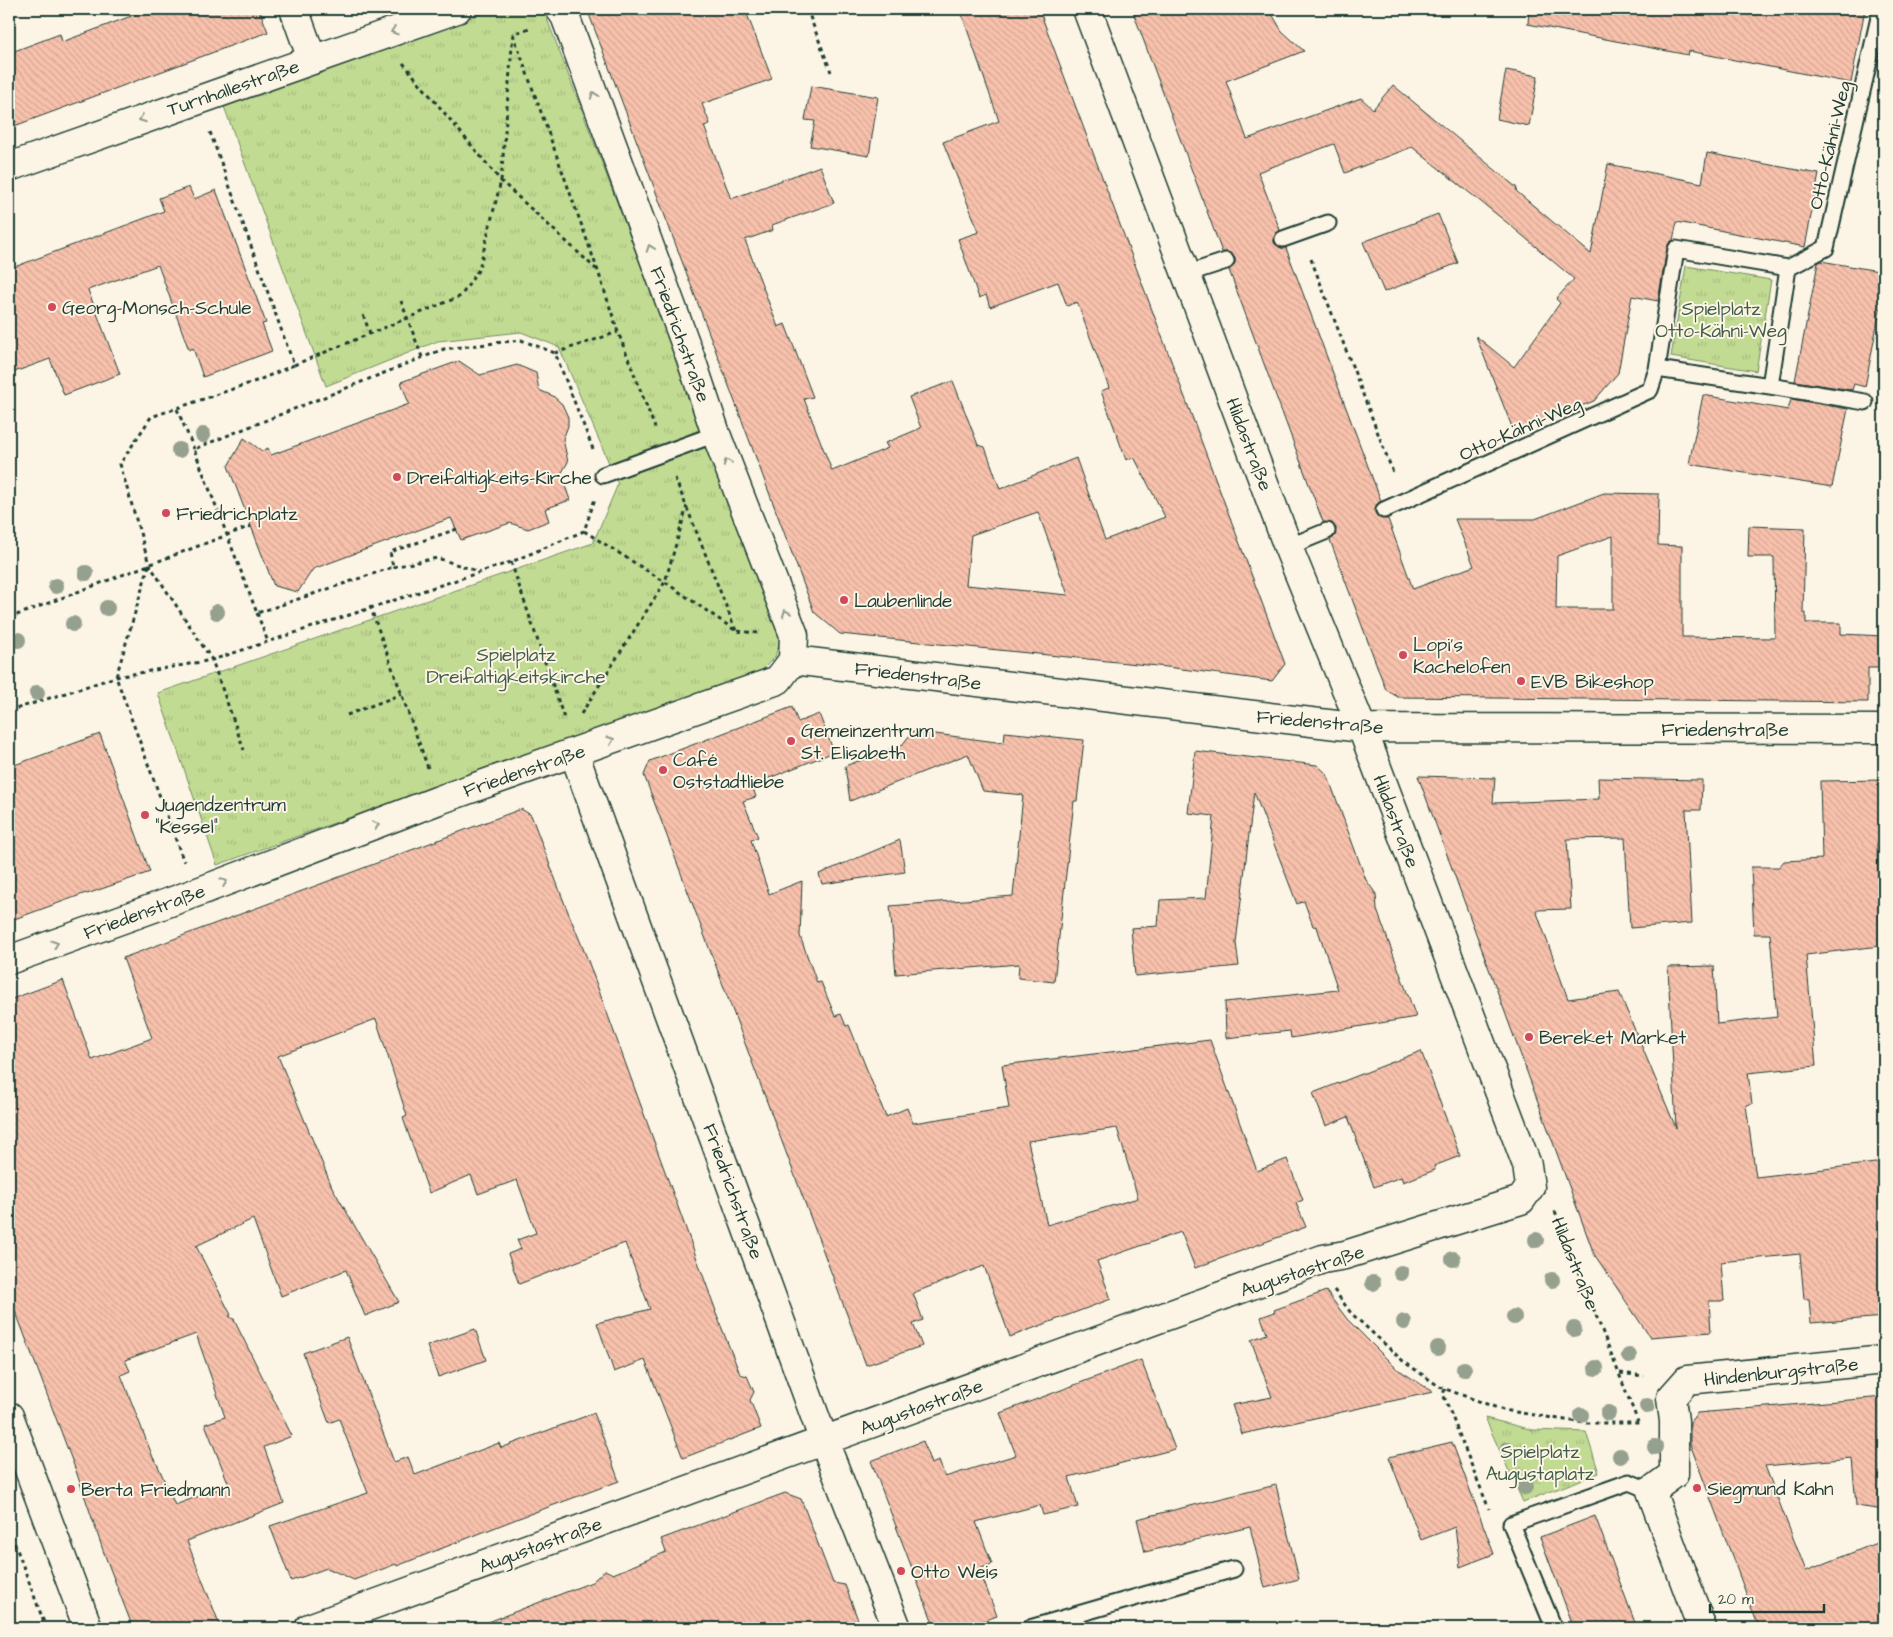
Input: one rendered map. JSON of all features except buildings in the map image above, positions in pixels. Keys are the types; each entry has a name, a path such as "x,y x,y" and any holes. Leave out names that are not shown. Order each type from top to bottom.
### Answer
{"street":[{"path":"294,9 312,59"},
{"name":"Turnhallestraße","path":"9,167 457,9"},
{"name":"Hildastraße","path":"1087,9 1288,547 1362,728 1527,1165 1530,1187"},
{"name":"Friedrichstraße","path":"563,12 691,360 794,648"},
{"name":"Friedenstraße","path":"9,960 195,893 439,800 571,743 778,680 794,648 1362,728 1884,729"},
{"name":"Friedrichstraße","path":"571,743 824,1441 897,1628"},
{"name":"Augustastraße","path":"308,1628 1324,1259 1345,1255 1521,1200 1530,1187"},
{"name":"Hindenburgstraße","path":"1651,1491 1674,1474 1674,1421 1671,1398 1687,1380 1884,1360"},
{"path":"9,1416 88,1628"},
{"path":"1651,1491 1702,1628"}],"lane":[{"name":"Otto-Kähni-Weg","path":"1384,510 1650,390 1657,369 1676,249 1788,268 1826,248 1881,9"},
{"path":"1283,239 1328,223"},
{"path":"1186,274 1226,261"},
{"path":"1770,386 1788,268"},
{"path":"1657,369 1865,402"},
{"path":"603,475 716,434"},
{"path":"1288,547 1327,531"},
{"path":"1554,1628 1511,1524 1629,1482 1651,1491"},
{"path":"1030,1628 1234,1570"}],"path":[{"path":"807,9 831,72"},
{"path":"512,34 563,12"},
{"path":"390,32 404,65 501,181 598,271"},
{"path":"244,750 212,660 149,564 120,464 151,417 259,380 461,296 479,269 501,181 512,34"},
{"path":"512,34 598,271 618,332 664,452"},
{"path":"198,99 294,365"},
{"path":"1301,232 1405,502"},
{"path":"401,301 422,357"},
{"path":"363,315 370,333"},
{"path":"194,449 444,349 521,340 555,353 618,332"},
{"path":"9,711 116,677 212,660 370,606 511,562 584,531 603,475 555,353"},
{"path":"177,409 228,535 268,642"},
{"path":"571,743 665,582 687,506 736,631"},
{"path":"9,618 252,526"},
{"path":"393,568 390,552 457,529"},
{"path":"584,531 665,582 736,631 794,648"},
{"path":"257,613 393,568 437,558 478,571"},
{"path":"511,562 571,743"},
{"path":"149,564 116,677 195,893"},
{"path":"370,606 439,800"},
{"path":"347,715 402,694"},
{"name":"Hildastraße","path":"1530,1187 1554,1207 1642,1432"},
{"path":"1324,1259 1332,1288 1351,1313 1403,1361 1440,1387 1503,1410 1584,1423 1674,1421"},
{"path":"1445,1389 1443,1394 1496,1526 1511,1524"},
{"path":"9,1528 46,1628"}],"green space":[{"name":"Spielplatz Dreifaltigkeitskirche","path":"495,9 537,9 544,11 782,635 775,657 762,670 217,865 158,693 593,543 618,484 559,347 521,332 438,341 326,386 222,101"},
{"name":"Spielplatz Otto-Kähni-Weg","path":"1686,266 1771,280 1756,371 1671,357"},
{"name":"Spielplatz Augustaplatz","path":"1485,1418 1533,1430 1586,1432 1599,1473 1523,1502"}],"place":[{"name":"Georg-Monsch-Schule","path":"52,307"},
{"name":"Dreifaltigkeits-Kirche","path":"397,477"},
{"name":"Friedrichplatz","path":"166,513"},
{"name":"Laubenlinde","path":"844,600"},
{"name":"Lopi's Kachelofen","path":"1403,655"},
{"name":"EVB Bikeshop","path":"1521,681"},
{"name":"Gemeinzentrum St. Elisabeth","path":"791,741"},
{"name":"Café Oststadtliebe","path":"663,770"},
{"name":"Jugendzentrum \"Kessel\"","path":"145,815"},
{"name":"Bereket Market","path":"1529,1037"},
{"name":"Siegmund Kahn","path":"1697,1488"},
{"name":"Berta Friedmann","path":"71,1489"},
{"name":"Otto Weis","path":"901,1571"}]}
